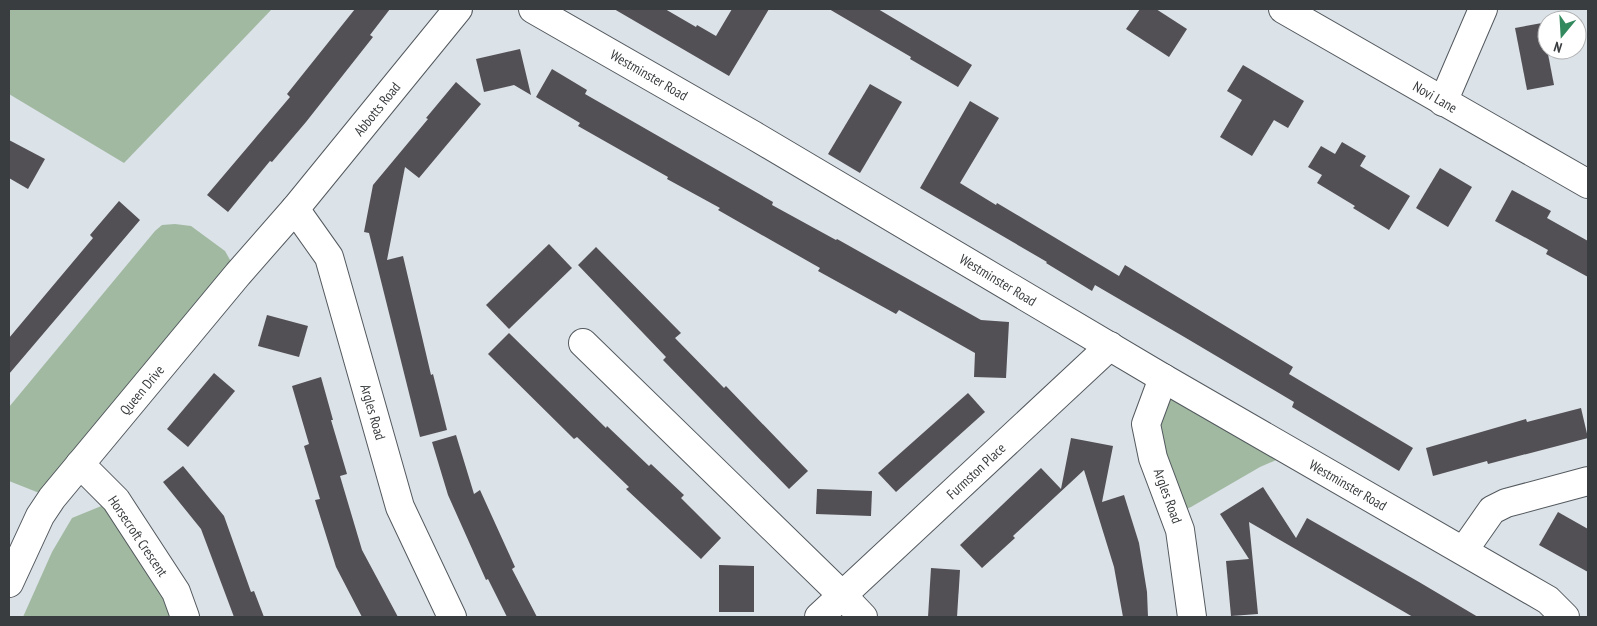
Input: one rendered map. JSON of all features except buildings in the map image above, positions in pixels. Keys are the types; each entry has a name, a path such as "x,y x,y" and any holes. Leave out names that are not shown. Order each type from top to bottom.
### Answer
{"street":[{"name":"Abbotts Road","path":"295,209 458,9"},
{"name":"Westminster Road","path":"533,9 769,144 1163,378 1464,550 1548,600 1565,617"},
{"name":"Novi Lane","path":"1283,9 1588,184"},
{"path":"1443,102 1483,9"},
{"name":"Queen Drive","path":"9,584 40,516 52,498 238,274 295,209"},
{"name":"Argles Road","path":"295,209 329,257 400,507 452,617"},
{"path":"582,343 842,595 862,617"},
{"name":"Furmston Place","path":"819,617 1110,346"},
{"name":"Argles Road","path":"1163,378 1146,424 1154,458 1180,530 1192,617"},
{"name":"Horsecroft Crescent","path":"80,464 116,500 176,592 186,617"},
{"path":"1464,550 1492,510 1506,502 1588,481"}],"green space":[{"path":"9,9 272,9 124,163 9,94"},
{"path":"162,225 191,226 225,251 238,274 52,498 9,481 9,407 155,231"},
{"path":"1163,378 1292,453 1260,467 1191,507 1175,514 1154,458"},
{"path":"116,500 185,617 23,617 52,552 72,518"}]}
